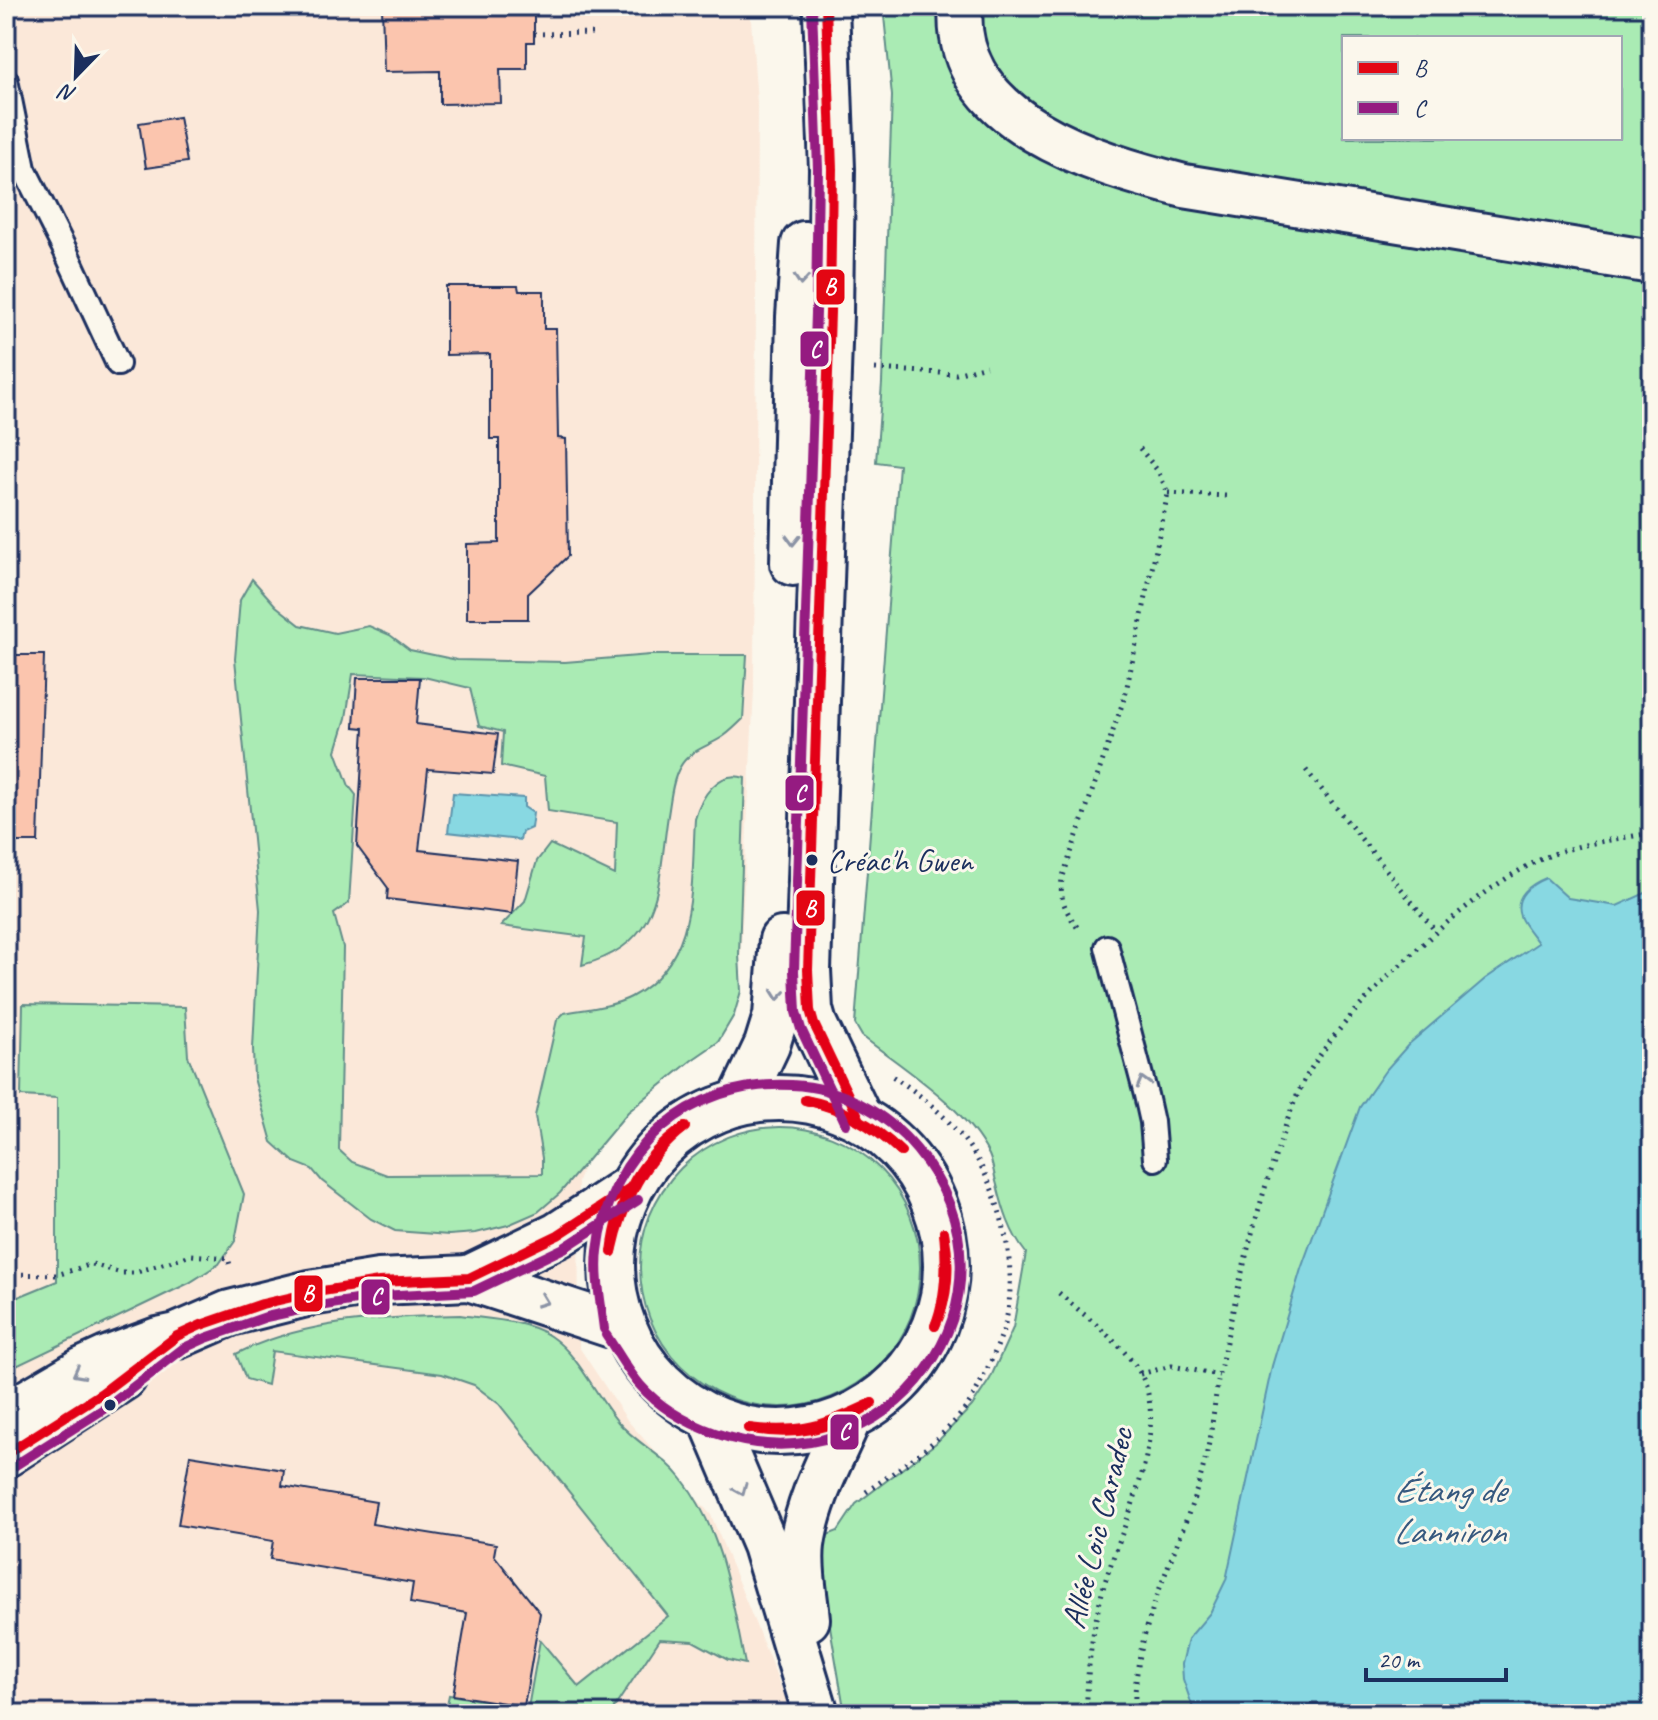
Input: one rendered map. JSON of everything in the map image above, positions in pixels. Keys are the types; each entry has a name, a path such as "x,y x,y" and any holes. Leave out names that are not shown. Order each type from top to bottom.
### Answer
{"street":[{"path":"740,1102 772,1031 781,961 799,317 805,207 799,6"},
{"path":"826,6 831,84 830,313 808,970 810,1010 814,1024 859,1118"},
{"path":"961,6 961,32 965,49 985,87 1028,127 1053,143 1079,154 1184,186 1652,262"},
{"path":"772,1098 802,1099 859,1118 902,1151 939,1209 945,1233 946,1279 940,1314 926,1347 888,1392 849,1418 807,1431 763,1432 711,1418 687,1406 660,1383 636,1356 618,1327 611,1258 617,1225 630,1188 652,1154 681,1129 740,1102 772,1098"},
{"path":"469,1278 558,1235 630,1188"},
{"path":"6,1415 95,1364 177,1336 230,1313 310,1293 379,1282 469,1278 618,1327"},
{"path":"6,1454 102,1393 177,1336"},
{"path":"711,1418 765,1545 815,1710"},
{"path":"815,1710 802,1548 813,1498 849,1418"}],"lane":[{"path":"6,80 24,169 118,364"},
{"path":"1107,947 1146,1095 1155,1159"}],"path":[{"path":"534,34 598,33"},
{"path":"870,368 956,374 986,366"},
{"path":"1077,927 1060,894 1062,879 1125,696 1168,493 1158,471 1137,445"},
{"path":"1168,493 1226,496"},
{"path":"1306,770 1436,932"},
{"path":"1135,1714 1136,1682 1143,1643 1163,1578 1199,1486 1213,1423 1219,1375 1255,1218 1286,1124 1304,1082 1382,982 1436,932 1489,892 1551,855 1651,833"},
{"path":"860,1496 937,1440 963,1412 998,1345 1009,1304 1009,1263 999,1215 979,1163 944,1117 889,1074"},
{"path":"6,1274 57,1275 92,1264 121,1273 134,1273 191,1255 228,1258 230,1265"},
{"name":"Allée Loic Caradec","path":"1059,1293 1103,1330 1135,1365 1149,1403 1147,1446 1136,1492 1100,1603 1089,1663 1087,1714"},
{"path":"1140,1374 1172,1366 1219,1375"}],"shaded area":[{"path":"6,6 750,6 757,103 754,690 740,966 731,1006 591,1144 578,1182 579,1347 628,1421 711,1515 792,1714 6,1714"}],"green space":[{"path":"883,6 1652,6 1652,1714 845,1714 820,1568 825,1536 838,1531 856,1504 936,1443 972,1406 990,1379 1013,1328 1026,1253 1008,1220 990,1158 978,1137 949,1104 862,1036 855,1024 899,465 876,462 882,383 892,96"},
{"path":"252,579 276,606 300,625 335,633 369,626 390,635 410,650 457,660 565,662 650,655 747,655 743,719 724,736 689,756 676,776 659,884 644,925 630,941 610,955 582,965 586,937 501,926 525,901 537,861 550,844 615,875 617,822 548,811 545,776 501,766 503,732 479,726 470,688 424,677 353,674 346,718 336,751 349,786 356,795 349,903 334,914 343,947 339,1150 352,1162 387,1175 542,1174 535,1116 557,1020 564,1013 631,997 653,982 669,963 687,919 698,811 706,794 719,781 735,776 745,778 739,955 741,991 734,1015 718,1042 628,1112 560,1193 538,1212 508,1225 476,1233 449,1235 395,1231 371,1219 322,1181 312,1169 294,1162 272,1142 254,1078 260,910 235,659 240,600"},
{"path":"23,1004 185,1007 188,1056 244,1194 235,1241 219,1264 189,1283 6,1371 6,1302 57,1281 57,1098 21,1096"},
{"path":"780,1127 807,1130 834,1138 858,1151 879,1168 904,1201 909,1213 917,1240 920,1267 917,1294 909,1321 896,1345 879,1366 846,1391 834,1396 807,1404 780,1407 753,1404 726,1396 702,1383 681,1366 656,1333 651,1321 643,1294 640,1267 643,1240 651,1213 664,1189 681,1168 714,1143 726,1138 753,1130"},
{"path":"460,1315 518,1323 540,1331 561,1344 618,1422 668,1463 682,1479 696,1499 717,1544 745,1664 728,1660 693,1641 660,1639 610,1714 445,1714 449,1695 528,1708 540,1640 579,1687 668,1616 499,1404 474,1385 442,1374 272,1351 267,1385 246,1379 236,1354 289,1334 345,1322"}],"water":[{"path":"453,793 524,798 524,807 533,813 531,828 522,832 520,840 448,832"},
{"name":"Étang de Lanniron","path":"1546,878 1568,898 1617,906 1652,890 1652,1714 1195,1714 1183,1679 1182,1664 1188,1639 1210,1613 1226,1580 1272,1366 1301,1269 1360,1107 1409,1044 1485,979 1538,943 1521,919 1518,909 1521,897 1529,887"}],"building":[{"path":"382,6 534,6 534,42 527,42 527,69 500,69 501,103 440,104 440,71 384,72"},
{"path":"179,117 187,162 146,168 139,123"},
{"path":"446,286 518,286 519,291 544,291 544,329 556,329 558,438 566,439 568,556 528,594 528,619 467,619 467,544 499,543 499,439 490,439 490,354 446,355"},
{"path":"6,655 44,655 38,842 6,842"},
{"path":"357,678 420,678 416,724 498,734 493,774 428,769 419,850 518,861 512,914 387,899 388,888 357,846 364,728 354,727"},
{"path":"190,1455 284,1470 282,1486 376,1502 372,1524 496,1544 494,1555 540,1613 524,1706 453,1695 467,1613 410,1603 413,1583 270,1559 273,1541 178,1525"}],"transit line":[{"name":"B","path":"826,6 832,169 830,313 808,970 810,1010 814,1024 859,1118"},
{"name":"C","path":"812,7 818,169 816,313 794,971 796,1012 801,1029 846,1124"},
{"name":"C","path":"604,1329 598,1251 605,1215 619,1182 637,1153 661,1128 689,1108 720,1094 755,1086 792,1085 828,1091 861,1104 892,1125 917,1150 950,1206 961,1264 952,1320 927,1369 887,1409 837,1435 779,1445 705,1429 656,1401 640,1385 606,1335"},
{"name":"B","path":"805,1100 857,1118 901,1152"},
{"name":"B","path":"805,1100 857,1119 901,1152"},
{"name":"B","path":"612,1252 620,1215 634,1181 656,1152 685,1127"},
{"name":"B","path":"612,1252 622,1216 637,1183 657,1153 685,1127"},
{"name":"B","path":"6,1454 102,1393 177,1336 201,1325 262,1304 310,1293 379,1282 469,1278 558,1235 630,1188"},
{"name":"C","path":"14,1466 110,1405 184,1348 206,1338 266,1317 313,1307 380,1296 474,1291 564,1248 638,1200"},
{"name":"B","path":"935,1326 945,1279 944,1232"},
{"name":"B","path":"935,1326 947,1280 944,1232"},
{"name":"B","path":"748,1428 798,1429 840,1417 872,1403"},
{"name":"B","path":"748,1428 780,1432 812,1429 843,1420 872,1403"}],"place":[{"name":"Créac'h Gwen","path":"812,860"}]}
